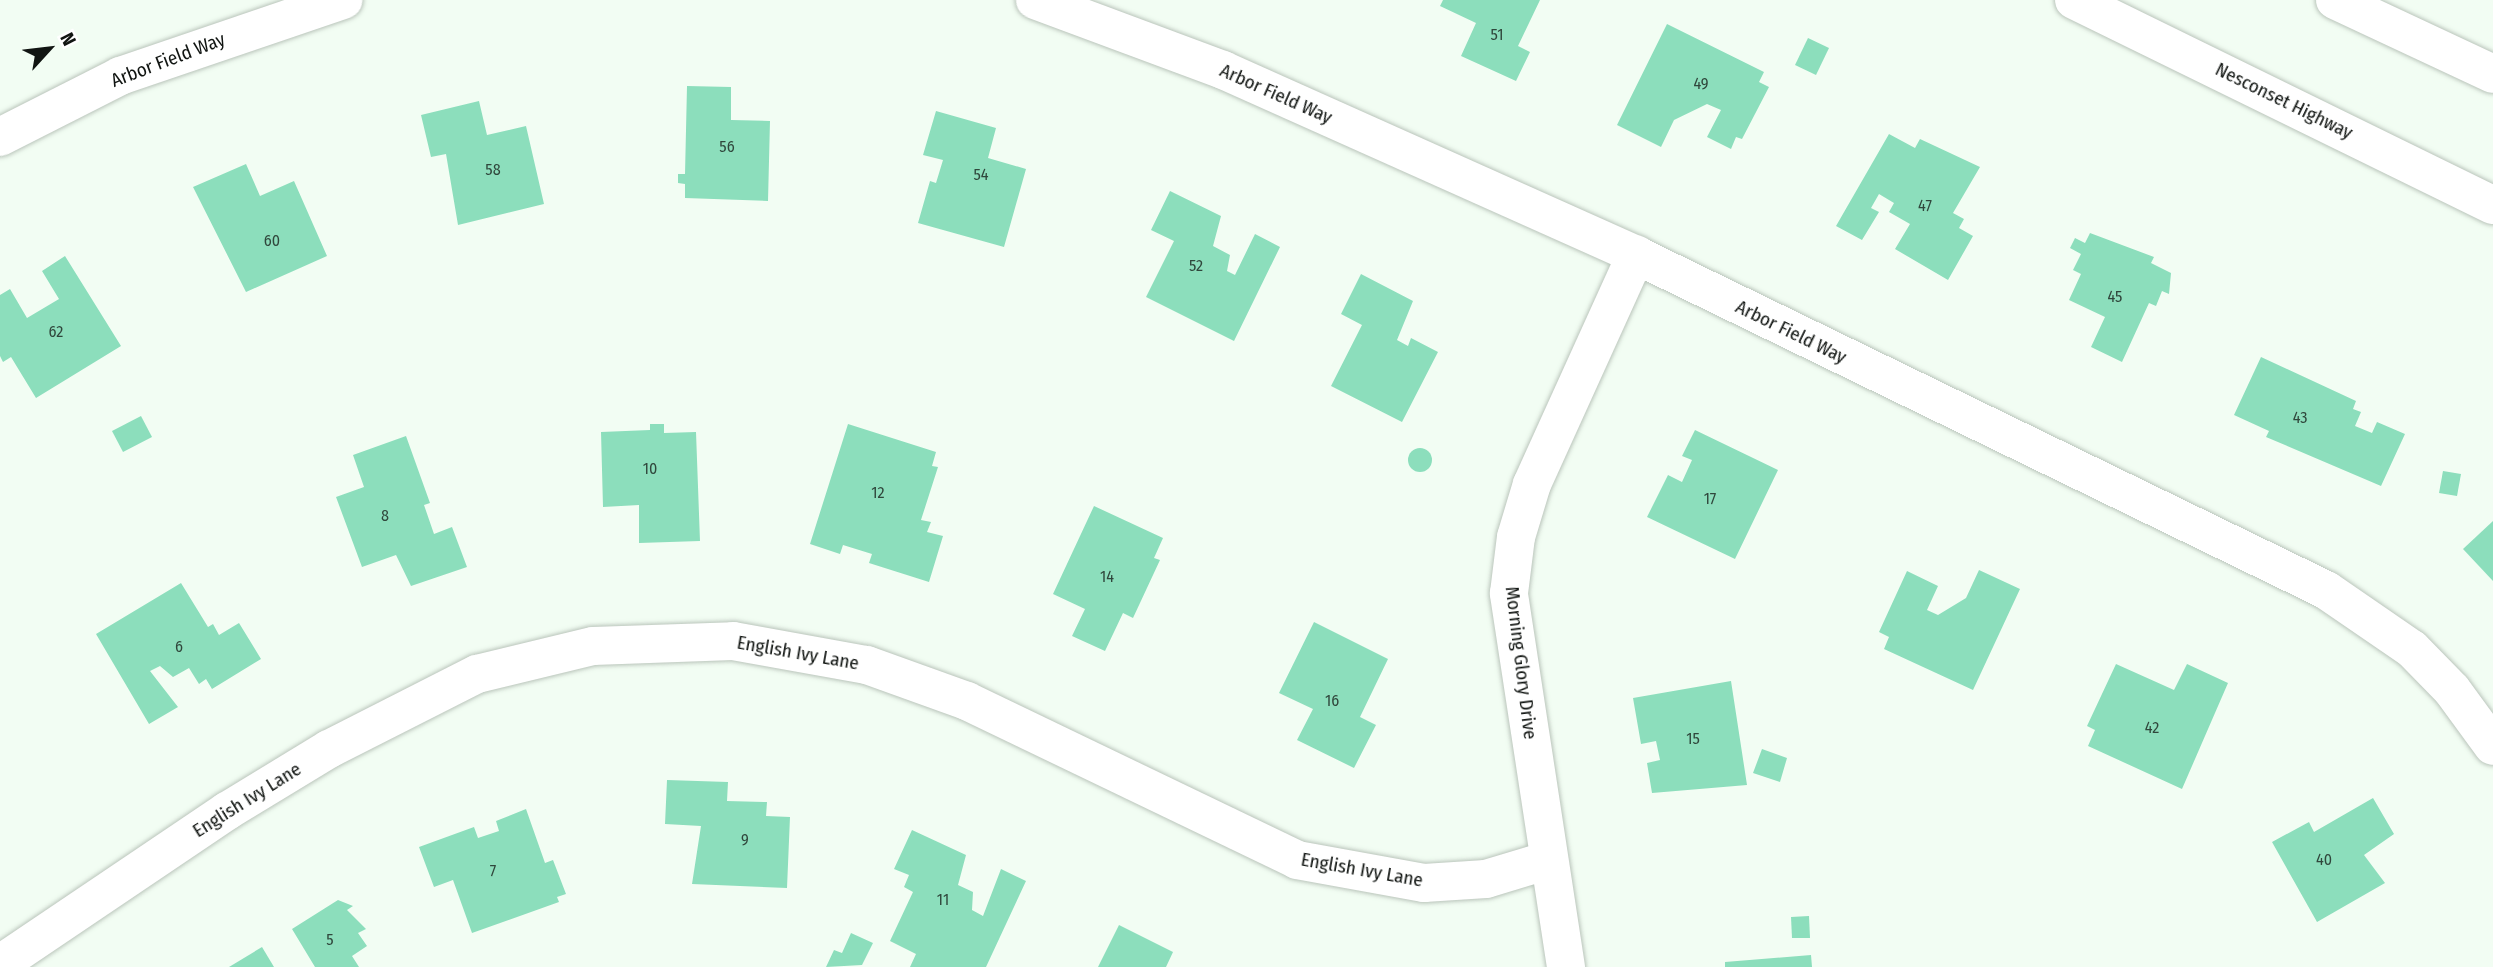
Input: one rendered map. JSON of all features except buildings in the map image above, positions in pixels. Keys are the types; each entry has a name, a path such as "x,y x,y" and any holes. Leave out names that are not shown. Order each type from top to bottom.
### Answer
{"main road":[{"name":"Arbor Field Way","path":"0,137 120,76 343,0"},
{"name":"Arbor Field Way","path":"1035,0 1223,70 1636,256 2326,590 2412,649 2460,700 2493,746"},
{"name":"Nesconset Highway","path":"2074,0 2493,205"},
{"path":"2352,4 2493,74"},
{"name":"Morning Glory Drive","path":"1566,967 1509,593 1516,537 1532,484 1636,256"},
{"name":"English Ivy Lane","path":"0,964 227,811 329,750 477,674 593,646 733,641 867,665 967,702 1297,860 1424,883 1486,879 1549,860"}]}
